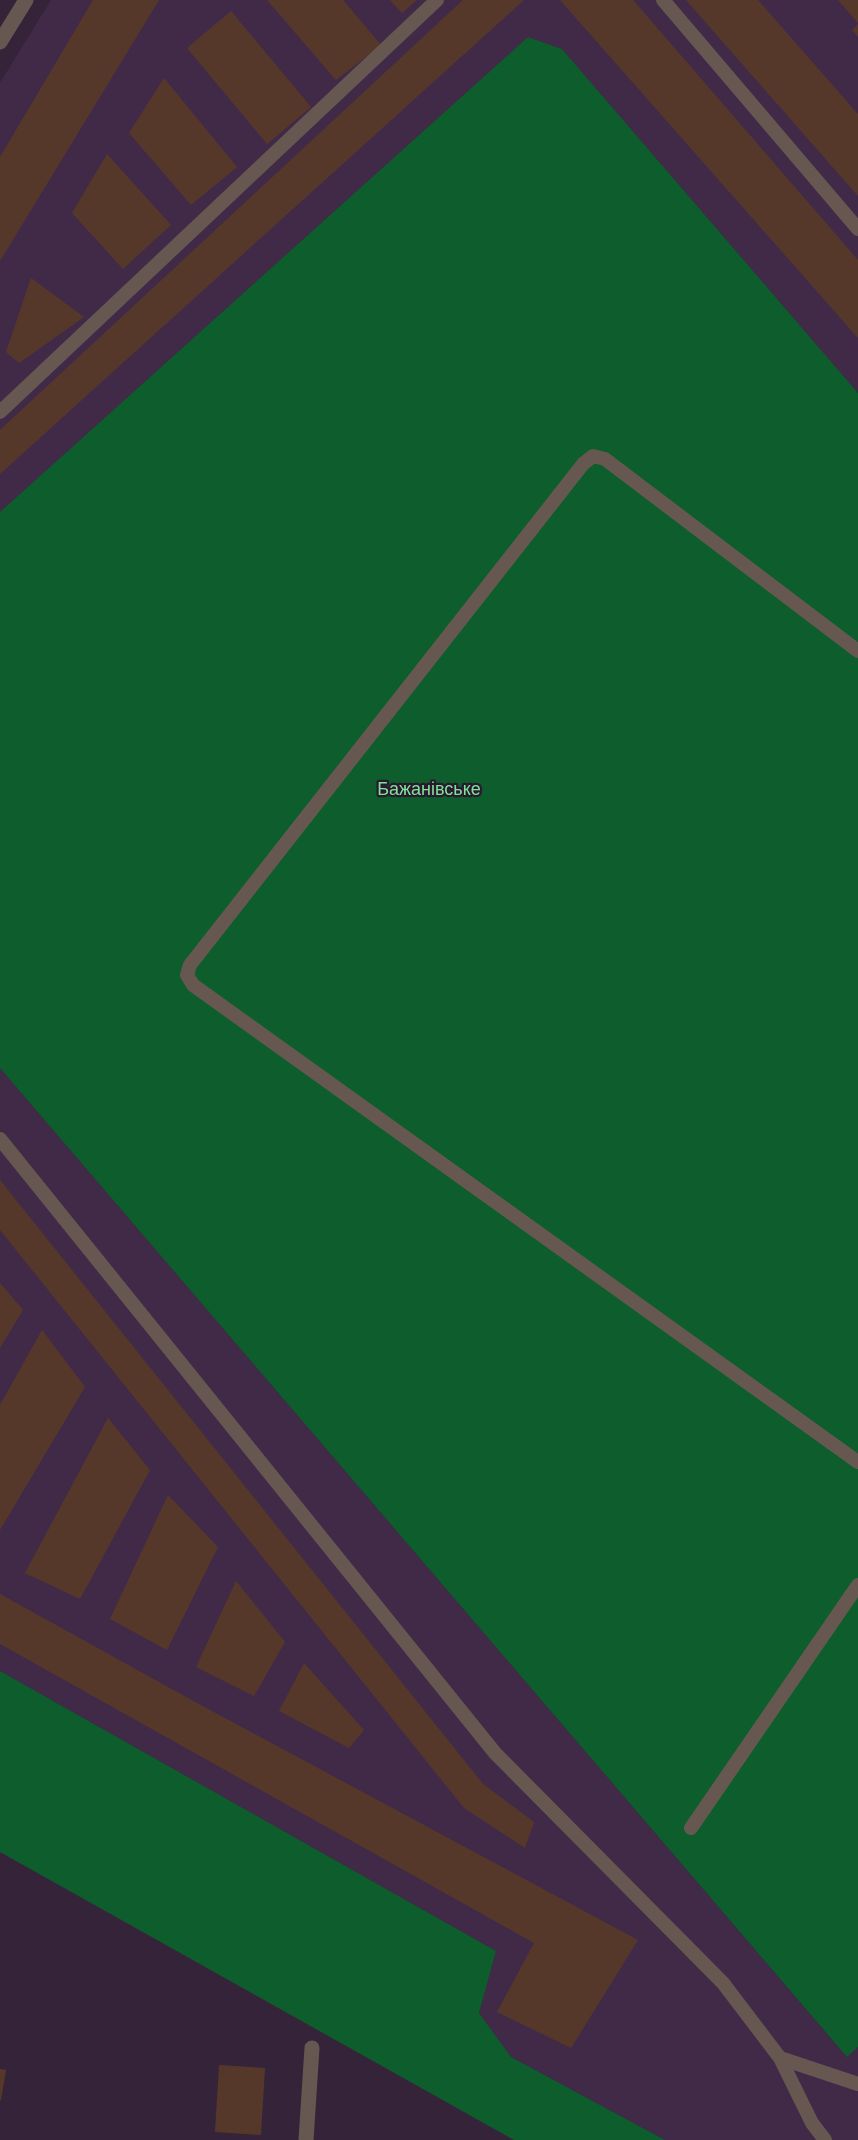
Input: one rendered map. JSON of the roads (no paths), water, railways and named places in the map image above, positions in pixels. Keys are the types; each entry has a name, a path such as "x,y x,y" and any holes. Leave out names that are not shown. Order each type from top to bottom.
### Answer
{"street":[{"path":"0,42 26,0"},
{"path":"306,2140 312,2048"}],"lane":[{"path":"0,411 437,0"},
{"path":"663,0 858,229"},
{"path":"858,651 605,459 593,456 576,473 190,964 187,975 193,985 858,1462"},
{"path":"0,1138 495,1753 723,1983 780,2058 812,2122 825,2140"},
{"path":"691,1828 858,1585"},
{"path":"780,2058 858,2084"}],"park label":[{"name":"Бажанівське","path":"429,790"}]}
